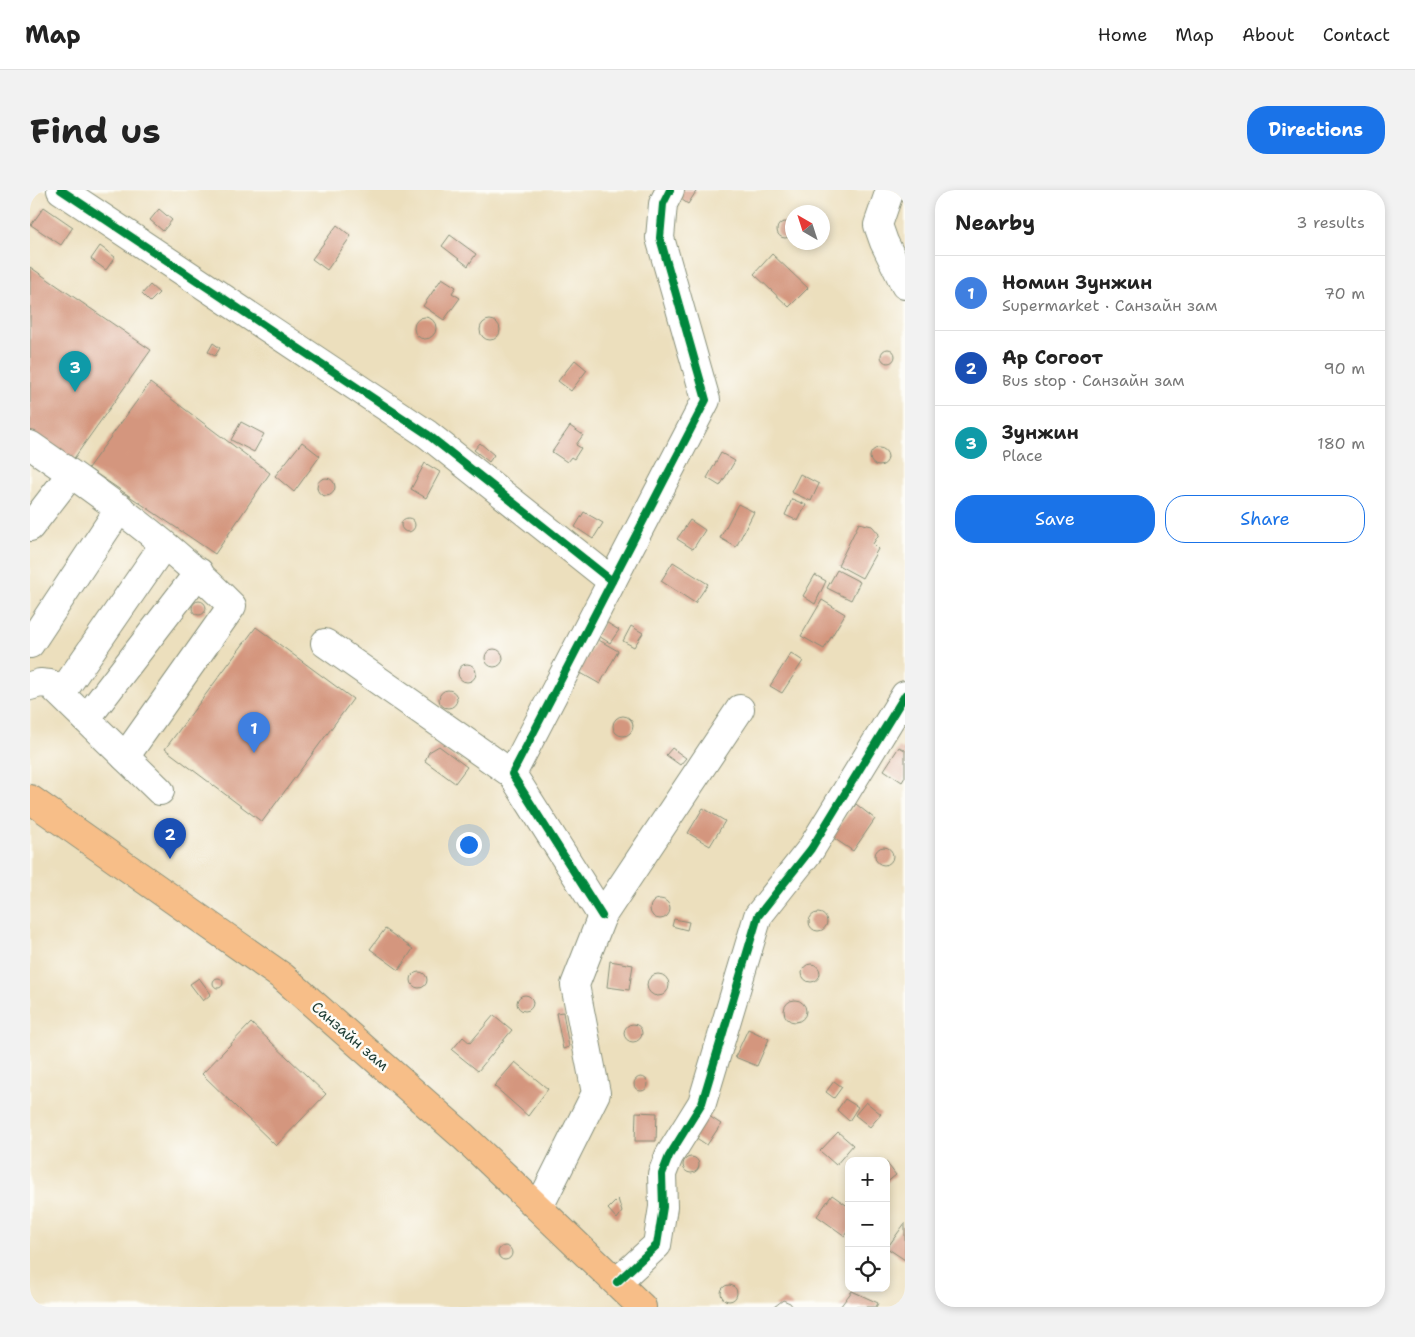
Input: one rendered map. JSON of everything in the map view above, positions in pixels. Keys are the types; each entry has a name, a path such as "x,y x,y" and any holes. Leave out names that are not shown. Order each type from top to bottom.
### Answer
{"main road":[{"name":"Санзайн зам","path":"30,799 282,977 464,1137 642,1307"}],"street":[{"path":"61,190 427,434 612,581"},
{"path":"512,774 706,400 660,238 663,204 670,190"},
{"path":"890,190 878,225 884,242 905,285"},
{"path":"30,445 120,508 163,546 198,572 232,606 125,757"},
{"path":"30,527 71,474"},
{"path":"30,644 120,508"},
{"path":"61,694 163,546"},
{"path":"86,719 198,572"},
{"path":"325,643 512,774 602,916"},
{"path":"30,686 40,683 50,684 160,791"},
{"path":"617,1282 657,1244 663,1207 662,1174 669,1156 702,1103 758,916 811,849 905,696"},
{"path":"539,1207 596,1093 575,985 602,916 740,709"}],"building":[{"path":"679,190 697,190 688,204 675,195"},
{"path":"44,207 73,227 61,245 31,225"},
{"path":"159,209 172,220 163,231 150,220"},
{"path":"785,222 785,238 777,230"},
{"path":"337,225 351,236 327,270 312,259"},
{"path":"450,235 476,254 468,266 442,246"},
{"path":"100,246 115,257 106,270 91,259"},
{"path":"772,254 808,288 789,307 754,274"},
{"path":"30,267 151,350 70,464 30,434"},
{"path":"442,278 456,287 452,293 460,298 444,320 423,306"},
{"path":"150,285 159,293 150,302 142,294"},
{"path":"425,317 433,320 436,328 433,336 425,339 417,336 414,328 417,320"},
{"path":"490,320 497,323 500,330 497,337 490,340 483,337 480,330 483,323"},
{"path":"213,343 220,348 215,356 208,352"},
{"path":"885,349 891,349 895,356 891,363 885,363 881,359 881,353"},
{"path":"575,360 587,370 571,391 558,381"},
{"path":"150,383 270,473 215,554 88,468"},
{"path":"241,422 264,434 254,452 231,440"},
{"path":"570,426 583,435 576,445 581,448 574,459 571,457 567,462 552,452"},
{"path":"302,442 320,456 294,492 275,476"},
{"path":"480,443 494,455 489,462 474,450"},
{"path":"879,448 885,451 888,457 885,463 879,466 873,463 870,457 873,451"},
{"path":"721,453 735,461 720,486 707,478"},
{"path":"425,463 440,472 426,498 411,489"},
{"path":"800,474 819,484 811,501 791,492"},
{"path":"322,478 330,478 335,483 333,494 322,496 317,491 317,483"},
{"path":"792,499 806,505 798,521 785,515"},
{"path":"738,504 754,512 736,547 720,538"},
{"path":"584,512 603,523 593,539 575,527"},
{"path":"405,518 411,518 415,525 411,532 405,532 401,528 401,522"},
{"path":"690,520 705,530 693,549 677,539"},
{"path":"859,523 872,526 879,534 873,544 878,549 862,578 838,565"},
{"path":"673,562 708,584 695,603 661,581"},
{"path":"837,570 860,582 851,600 827,588"},
{"path":"815,575 826,581 815,604 803,596"},
{"path":"822,600 845,614 824,649 801,636"},
{"path":"199,601 204,603 206,608 204,613 199,615 194,613 192,608 194,603"},
{"path":"604,621 619,630 610,643 597,635"},
{"path":"631,626 643,633 634,647 623,641"},
{"path":"256,627 353,699 262,822 165,749"},
{"path":"597,639 618,651 600,684 579,672"},
{"path":"494,649 500,652 503,658 500,664 494,667 488,664 485,658 488,652"},
{"path":"791,653 803,661 782,693 770,686"},
{"path":"463,664 471,664 476,669 474,680 463,682 458,677 458,669"},
{"path":"448,690 456,695 457,699 452,707 448,708 440,703 439,699 444,691"},
{"path":"623,716 630,719 633,726 630,733 623,736 616,733 613,726 616,719"},
{"path":"439,746 467,767 455,783 425,761 429,752"},
{"path":"899,747 905,750 905,777 902,782 884,770"},
{"path":"672,748 686,758 680,765 666,755"},
{"path":"856,804 875,819 853,851 832,837"},
{"path":"703,808 725,821 710,846 688,833"},
{"path":"884,847 890,850 893,856 890,862 884,865 878,862 875,856 878,850"},
{"path":"660,899 667,902 670,909 667,916 660,919 653,916 650,909 653,902"},
{"path":"818,913 824,916 827,922 824,928 818,931 812,928 809,922 812,916"},
{"path":"674,919 689,922 687,930 672,926"},
{"path":"385,929 413,949 399,970 370,949"},
{"path":"610,961 633,965 629,990 607,987"},
{"path":"811,964 817,967 820,973 817,979 811,982 805,979 802,973 805,967"},
{"path":"416,972 422,972 427,977 425,986 416,988 411,983 411,977"},
{"path":"658,974 666,977 669,985 666,993 658,996 650,993 647,985 650,977"},
{"path":"199,978 211,994 203,1001 190,984"},
{"path":"216,978 220,978 223,983 222,987 216,988 213,985 213,981"},
{"path":"522,995 528,995 533,1000 531,1009 522,1011 517,1006 517,1000"},
{"path":"795,1000 805,1007 806,1011 799,1021 795,1022 785,1015 784,1011 791,1001"},
{"path":"563,1012 569,1047 563,1049 556,1013"},
{"path":"494,1015 512,1030 478,1071 452,1050 463,1037 470,1043"},
{"path":"251,1023 326,1094 276,1146 202,1074"},
{"path":"633,1024 639,1027 642,1033 639,1039 633,1042 627,1039 624,1033 627,1027"},
{"path":"748,1029 769,1039 757,1066 735,1057"},
{"path":"515,1062 548,1089 528,1116 494,1086"},
{"path":"641,1077 646,1079 648,1084 646,1089 641,1091 636,1089 634,1084 636,1079"},
{"path":"834,1081 842,1087 834,1098 826,1092"},
{"path":"845,1099 858,1107 849,1121 837,1110"},
{"path":"866,1102 881,1114 870,1127 855,1115"},
{"path":"636,1112 657,1113 656,1141 635,1141"},
{"path":"706,1114 721,1124 707,1145 692,1135"},
{"path":"838,1132 853,1145 836,1165 820,1151"},
{"path":"691,1157 699,1165 691,1173 683,1165"},
{"path":"890,1167 896,1175 890,1180"},
{"path":"832,1195 845,1204 845,1236 817,1216"},
{"path":"618,1199 622,1212 617,1219 608,1209"},
{"path":"905,1223 905,1260 890,1250 890,1244"},
{"path":"505,1246 510,1248 512,1253 510,1258 505,1260 500,1258 498,1253 500,1248"},
{"path":"729,1285 735,1287 737,1293 735,1299 729,1301 723,1299 721,1293 723,1287"},
{"path":"851,1292 878,1303 876,1307 840,1307"},
{"path":"783,1300 790,1303 793,1307 774,1307"}],"cycle path":[{"path":"61,190 427,434 612,581"},
{"path":"602,916 512,774 706,400 660,238 663,204 670,190"},
{"path":"617,1282 657,1245 663,1207 662,1174 669,1156 702,1103 758,916 811,849 905,695"}],"place":[{"name":"Зунжин","path":"75,392"},
{"name":"Номин Зунжин","path":"254,753"},
{"name":"Ар Согоот","path":"170,859"}]}
